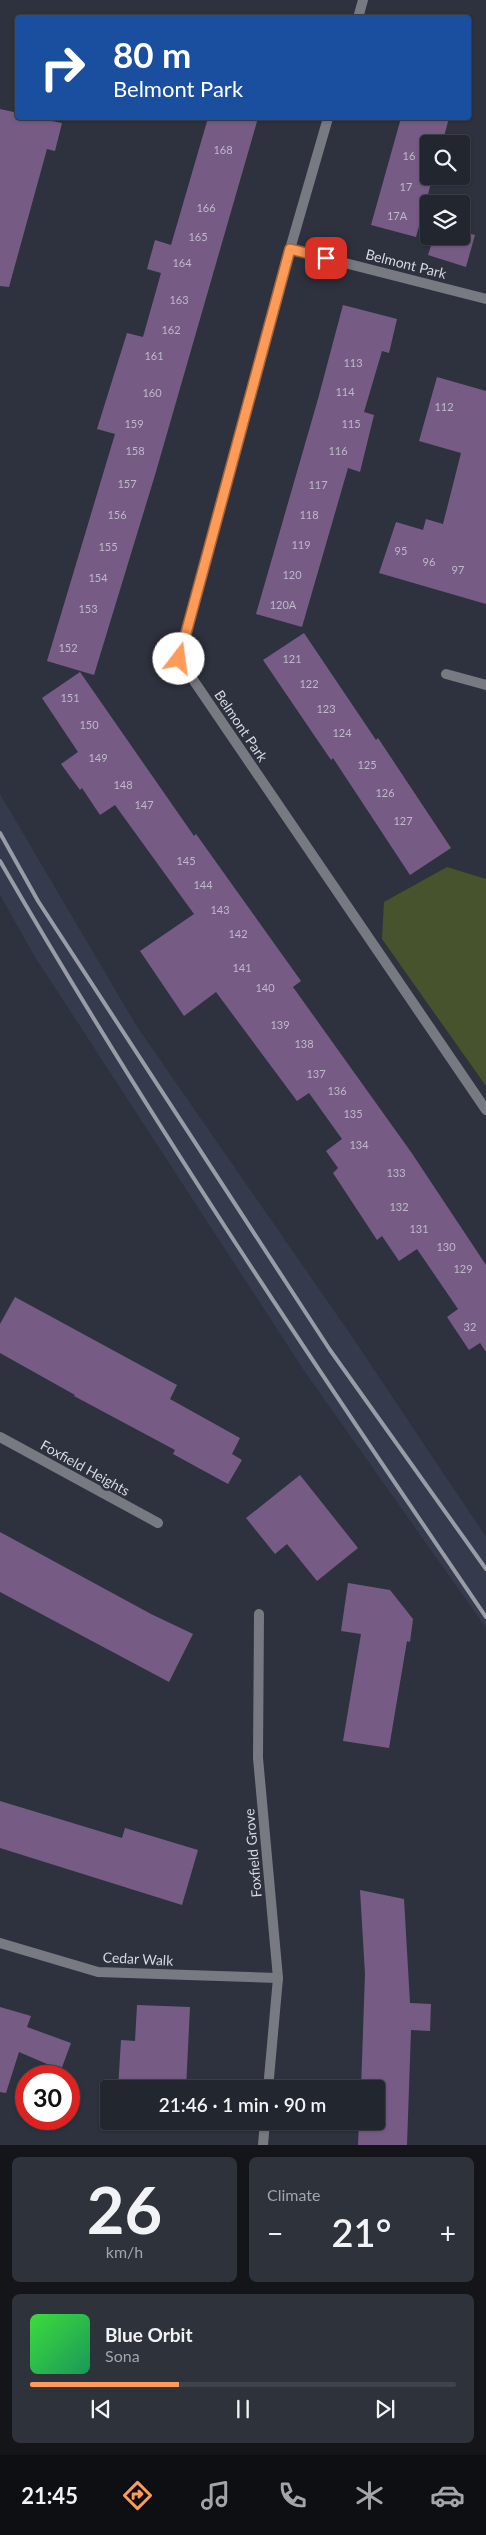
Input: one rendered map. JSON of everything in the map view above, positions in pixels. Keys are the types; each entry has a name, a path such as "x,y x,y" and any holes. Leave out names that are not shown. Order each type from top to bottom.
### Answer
{"street":[{"path":"359,15 363,0"},
{"name":"Belmont Park","path":"327,120 290,249 179,659 486,1110"},
{"name":"Belmont Park","path":"290,249 486,299"},
{"path":"446,674 486,685"},
{"name":"Foxfield Heights","path":"0,1437 158,1523"},
{"name":"Foxfield Grove","path":"259,1614 258,1758 278,1978 269,2080"},
{"name":"Cedar Walk","path":"0,1943 98,1972 278,1978"},
{"path":"263,2145 264,2130"}],"shaded area":[{"path":"0,794 136,1025 355,1341 486,1537 486,1628 305,1372 35,957 0,895"}],"green space":[{"path":"447,867 486,879 486,1086 382,939 384,902"}],"building":[{"path":"0,109 15,112 15,120 47,120 62,123 55,151 47,149 9,287 0,286"},
{"path":"207,120 257,120 155,475 94,675 47,661 115,434 97,429 127,333 143,337 161,273 147,269 155,240 171,245"},
{"path":"400,120 448,120 444,135 420,135 420,185 430,185 428,195 420,195 420,223 416,237 371,225"},
{"path":"470,234 475,235 466,267 428,255 431,245 470,245"},
{"path":"343,305 397,319 389,353 382,351 364,412 374,415 360,472 348,468 302,627 256,614"},
{"path":"437,377 486,391 486,604 379,573 396,522 423,530 426,519 443,524 461,453 419,441"},
{"path":"304,633 376,740 378,738 451,848 410,875 333,758 331,760 263,660"},
{"path":"80,672 194,836 196,834 301,981 293,987 411,1152 486,1265 486,1352 480,1343 469,1350 447,1317 458,1309 417,1249 399,1261 382,1236 377,1240 333,1173 338,1168 326,1151 342,1139 309,1093 297,1101 216,992 184,1016 140,951 194,914 115,805 100,815 82,788 80,790 61,764 78,752 42,698"},
{"path":"15,1297 177,1385 170,1399 240,1438 232,1454 242,1460 228,1484 173,1454 175,1450 74,1396 0,1353 0,1324"},
{"path":"300,1475 358,1548 317,1581 287,1544 275,1554 246,1518"},
{"path":"0,1532 151,1614 193,1634 169,1682 0,1592"},
{"path":"348,1583 390,1590 413,1619 410,1642 407,1641 389,1748 343,1741 361,1634 341,1631"},
{"path":"0,1801 122,1838 125,1828 198,1850 182,1905 0,1848"},
{"path":"360,1890 404,1899 410,2003 431,2004 430,2031 411,2030 407,2145 358,2145 359,2130 385,2130 385,2080 361,2080 365,1974"},
{"path":"137,2005 190,2007 186,2080 119,2080 121,2040 135,2041"},
{"path":"0,2007 31,2016 27,2027 71,2043 63,2065 49,2065 19,2052 6,2093 0,2092"}],"railway":[{"path":"0,833 38,901 330,1350 486,1569"},
{"path":"0,861 115,1054 236,1244 486,1617"}],"route":[{"path":"179,659 290,249 326,258"}]}
